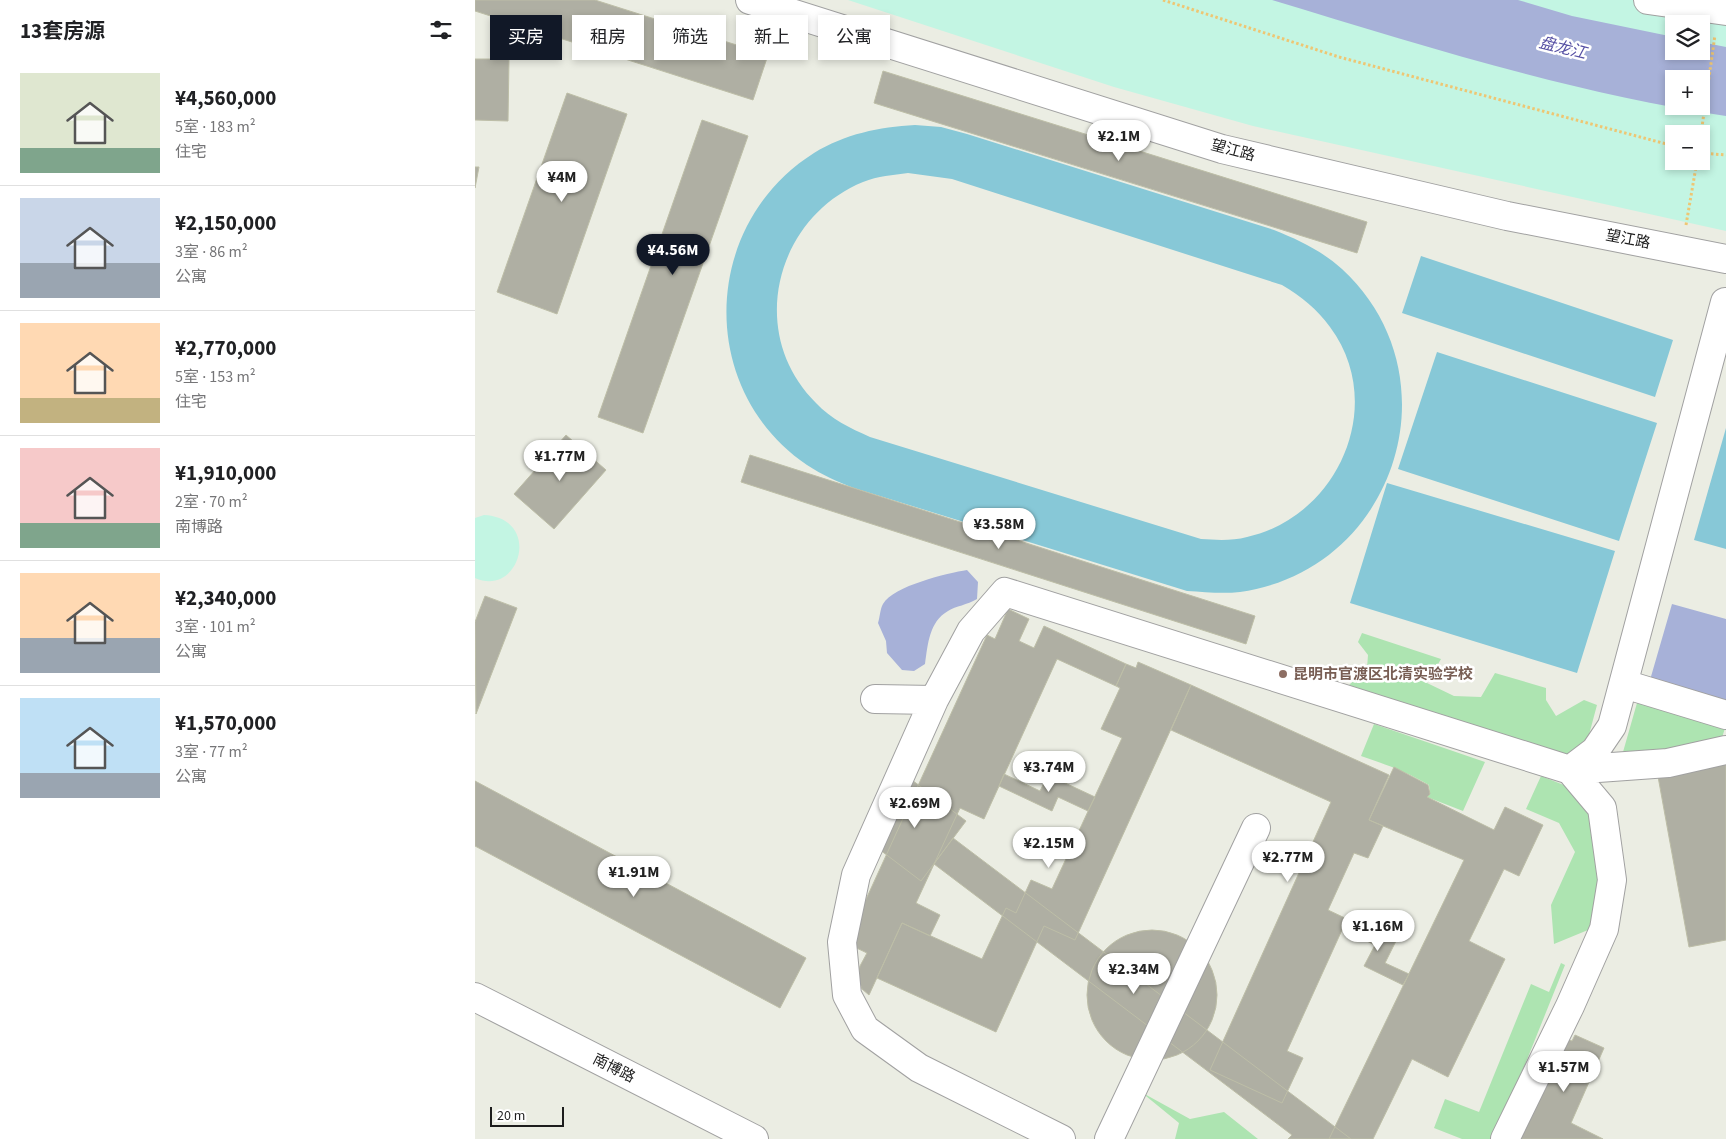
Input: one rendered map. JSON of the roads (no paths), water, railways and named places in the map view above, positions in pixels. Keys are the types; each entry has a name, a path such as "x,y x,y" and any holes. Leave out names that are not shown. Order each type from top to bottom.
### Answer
{"street":[{"name":"望江路","path":"750,0 1222,149 1507,216 1726,258"},
{"path":"1648,0 1722,10"},
{"path":"1570,770 1595,751 1612,726 1725,302"},
{"path":"1061,1139 919,1068 865,1029 847,995 842,942 856,875 934,700 971,631 1005,592 1570,770 1668,763 1726,750"},
{"path":"1624,684 1726,715"},
{"path":"875,699 934,700"},
{"path":"1505,1139 1604,929 1612,880 1602,808 1570,770"},
{"path":"1109,1139 1256,828"},
{"name":"南博路","path":"475,997 754,1139"}],"water":[{"name":"盘龙江","path":"1272,0 1518,0 1572,16 1665,35 1665,60 1710,60 1710,44 1726,47 1726,116 1710,113 1710,70 1665,70 1665,105 1554,81 1440,50"},
{"path":"967,570 978,582 977,599 951,609 942,616 933,627 925,664 914,671 902,670 887,653 886,641 878,623 883,604 889,597 909,586 935,577"},
{"path":"1672,604 1726,619 1726,702 1650,680"}],"place":[{"name":"昆明市官渡区北清实验学校","path":"1283,674"}]}
